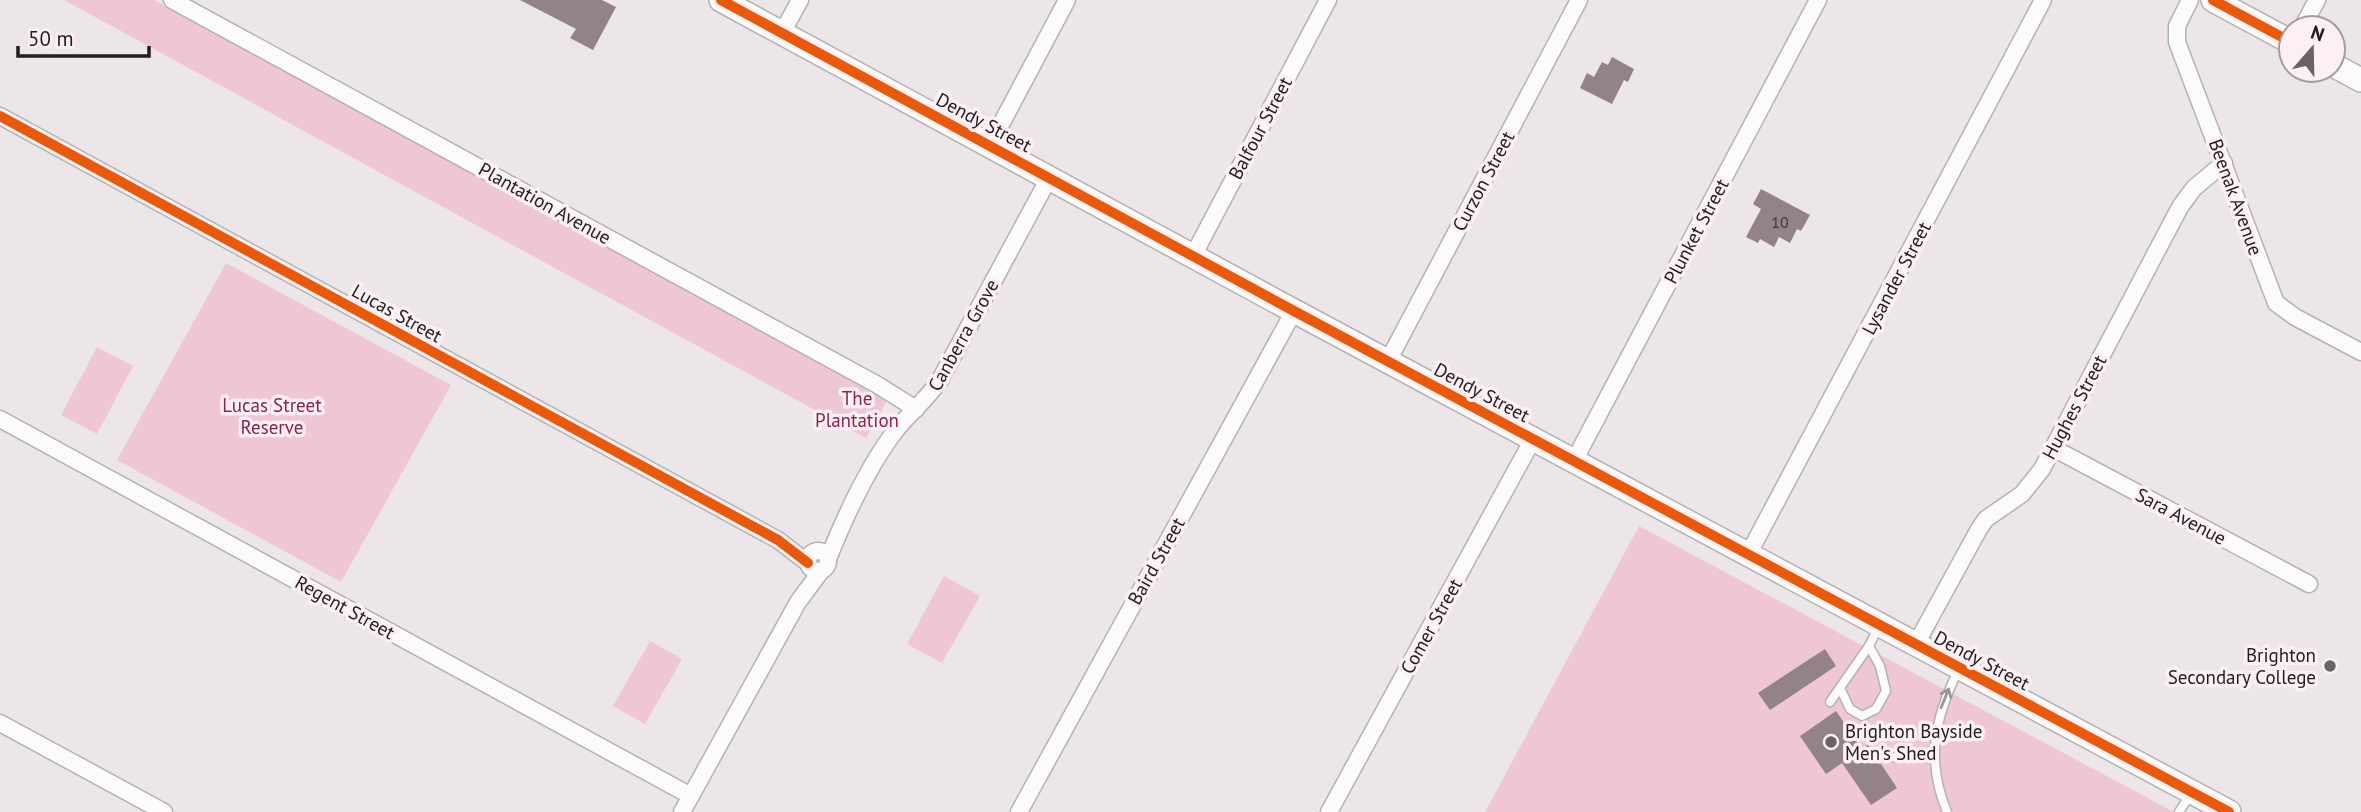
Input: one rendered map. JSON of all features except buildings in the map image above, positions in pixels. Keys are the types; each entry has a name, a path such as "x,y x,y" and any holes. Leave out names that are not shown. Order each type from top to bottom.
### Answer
{"street":[{"name":"Plantation Avenue","path":"172,0 876,384 916,409"},
{"name":"Dendy Street","path":"721,0 1294,311 2229,812"},
{"path":"782,33 800,0"},
{"path":"990,145 1067,0"},
{"name":"Balfour Street","path":"1193,256 1328,0"},
{"name":"Curzon Street","path":"1388,361 1579,0"},
{"name":"Plunket Street","path":"1574,461 1818,0"},
{"name":"Lysander Street","path":"1748,555 2043,0"},
{"name":"Beenak Avenue","path":"2190,0 2177,26 2177,42 2276,303 2295,317 2361,352"},
{"path":"2213,0 2277,34"},
{"name":"Lucas Street","path":"0,116 816,561"},
{"name":"Hughes Street","path":"1916,644 1986,519 2022,494 2042,469 2180,207 2194,188 2224,163"},
{"name":"Canberra Grove","path":"682,812 798,602 816,561 844,520 894,432 928,397 942,378 1049,178"},
{"name":"Baird Street","path":"1018,812 1294,311"},
{"name":"Regent Street","path":"0,419 691,796"},
{"name":"Comer Street","path":"1329,812 1533,439"},
{"name":"Sara Avenue","path":"2053,448 2309,584"},
{"path":"0,723 164,812"}],"lane":[{"path":"1830,702 1869,646 1880,625"},
{"path":"1840,688 1850,709 1862,716 1876,709 1885,691 1880,666 1869,646"},
{"path":"1947,812 1937,783 1934,758 1936,728 1940,711 1959,668"},
{"path":"1876,757 1934,758"},
{"path":"2179,812 2192,792"}],"green space":[{"name":"The Plantation","path":"64,0 154,0 886,402 866,438"},
{"name":"Lucas Street Reserve","path":"226,263 451,385 341,582 117,460"},
{"path":"97,347 133,366 97,434 61,415"},
{"path":"1639,526 2174,812 1485,812"},
{"path":"944,576 980,596 942,663 907,644"},
{"path":"650,641 682,659 645,724 613,706"}],"cycle path":[{"path":"721,0 1294,311 2229,812"},
{"path":"2213,0 2277,34"},
{"path":"0,116 778,540 808,563"}],"place":[{"name":"Brighton Secondary College","path":"2330,666"},
{"name":"Brighton Bayside Men's Shed","path":"1831,742"}]}
